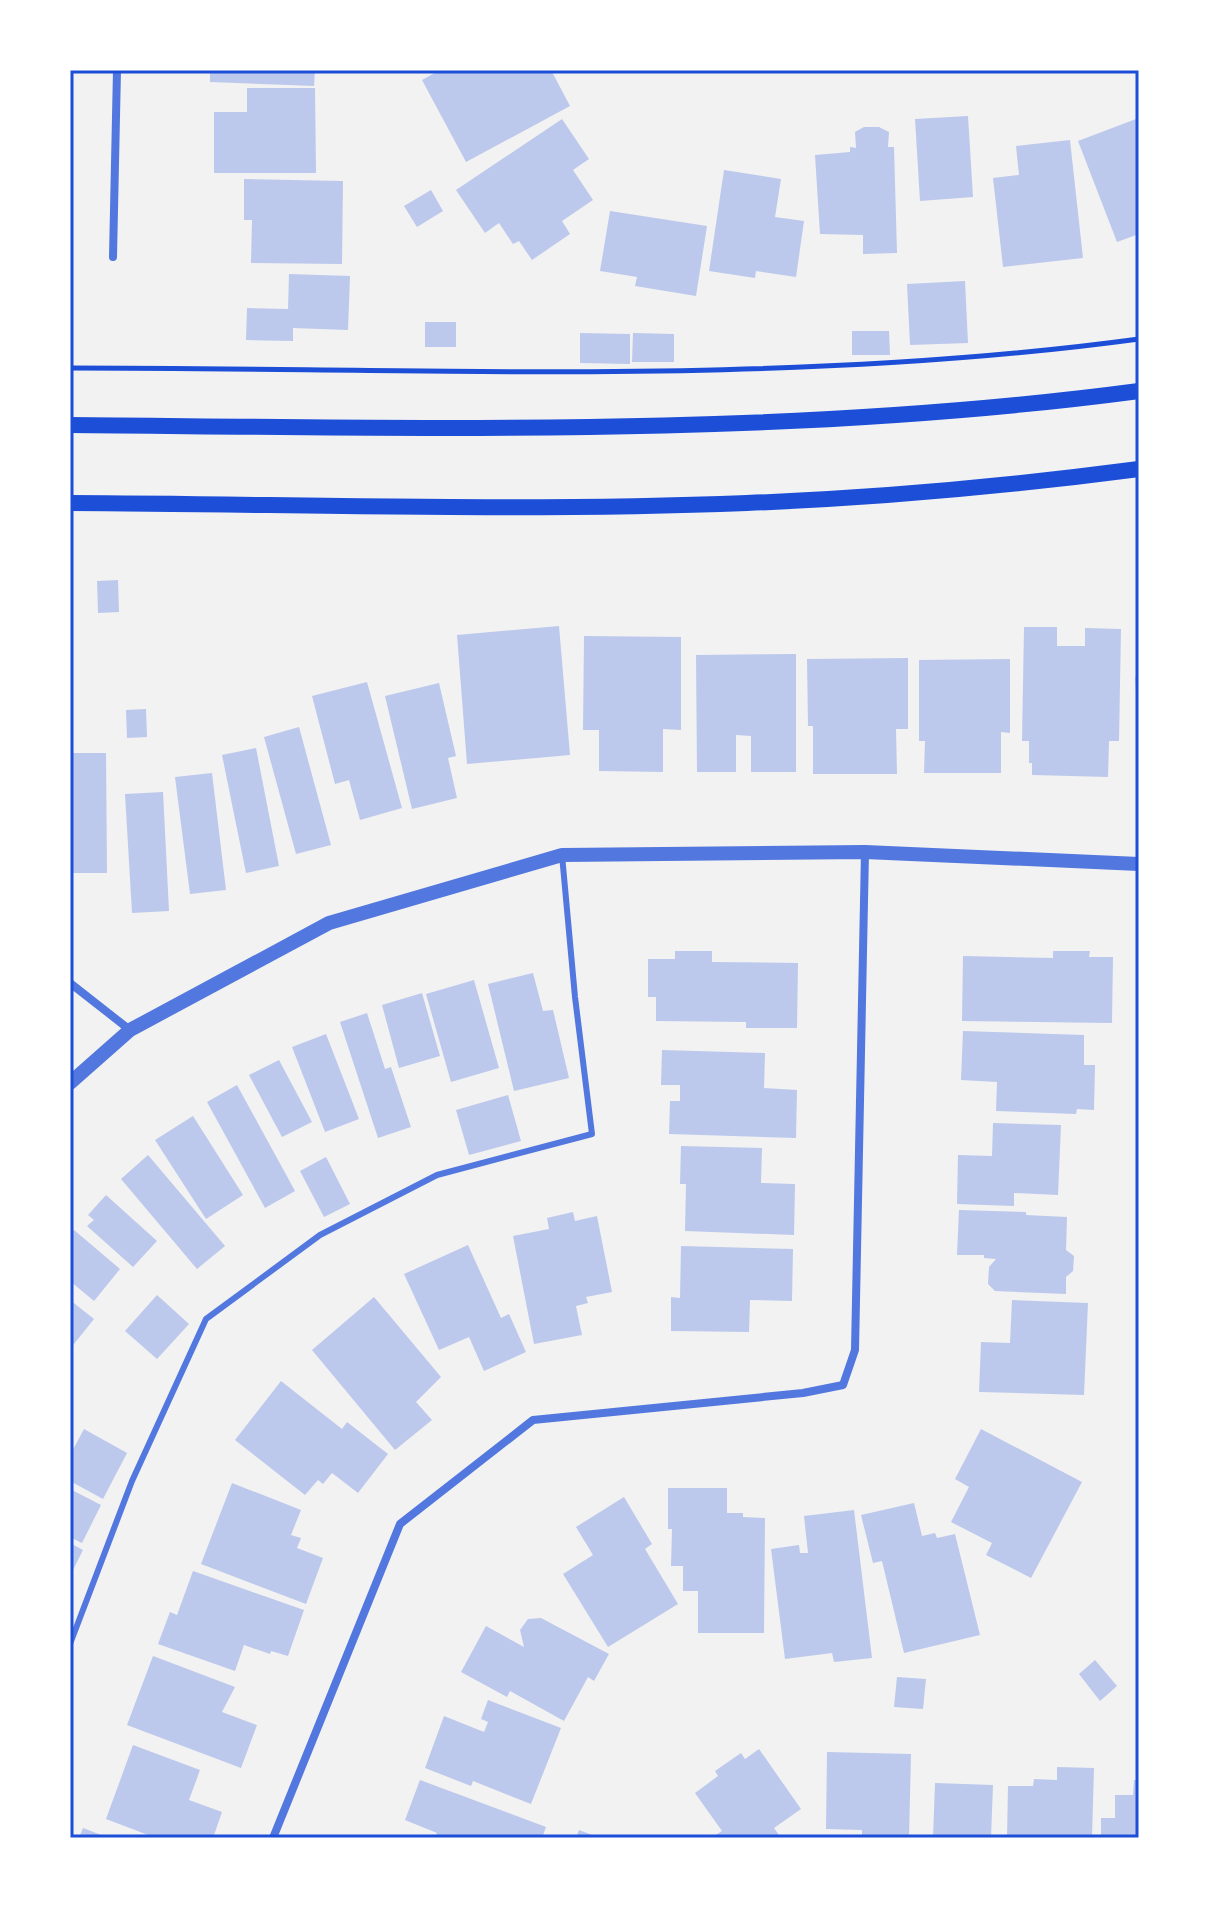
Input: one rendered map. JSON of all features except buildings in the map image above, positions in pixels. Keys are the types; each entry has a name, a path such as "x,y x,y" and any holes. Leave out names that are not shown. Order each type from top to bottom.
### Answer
{"main road":[{"path":"70,425 549,429 692,425 930,413 1139,391"},
{"path":"70,503 579,507 747,503 902,494 1139,469"}],"street":[{"path":"113,257 117,70"},
{"path":"273,1838 400,1524 533,1420 803,1393 843,1385 855,1350 865,852"},
{"path":"70,1083 130,1030 329,923 562,855 865,852 1139,864"},
{"path":"70,983 130,1030"}],"lane":[{"path":"70,1644 132,1481 206,1319 320,1235 437,1175 592,1134 562,855"}],"path":[{"path":"70,368 662,370 816,367 1139,339"}]}
